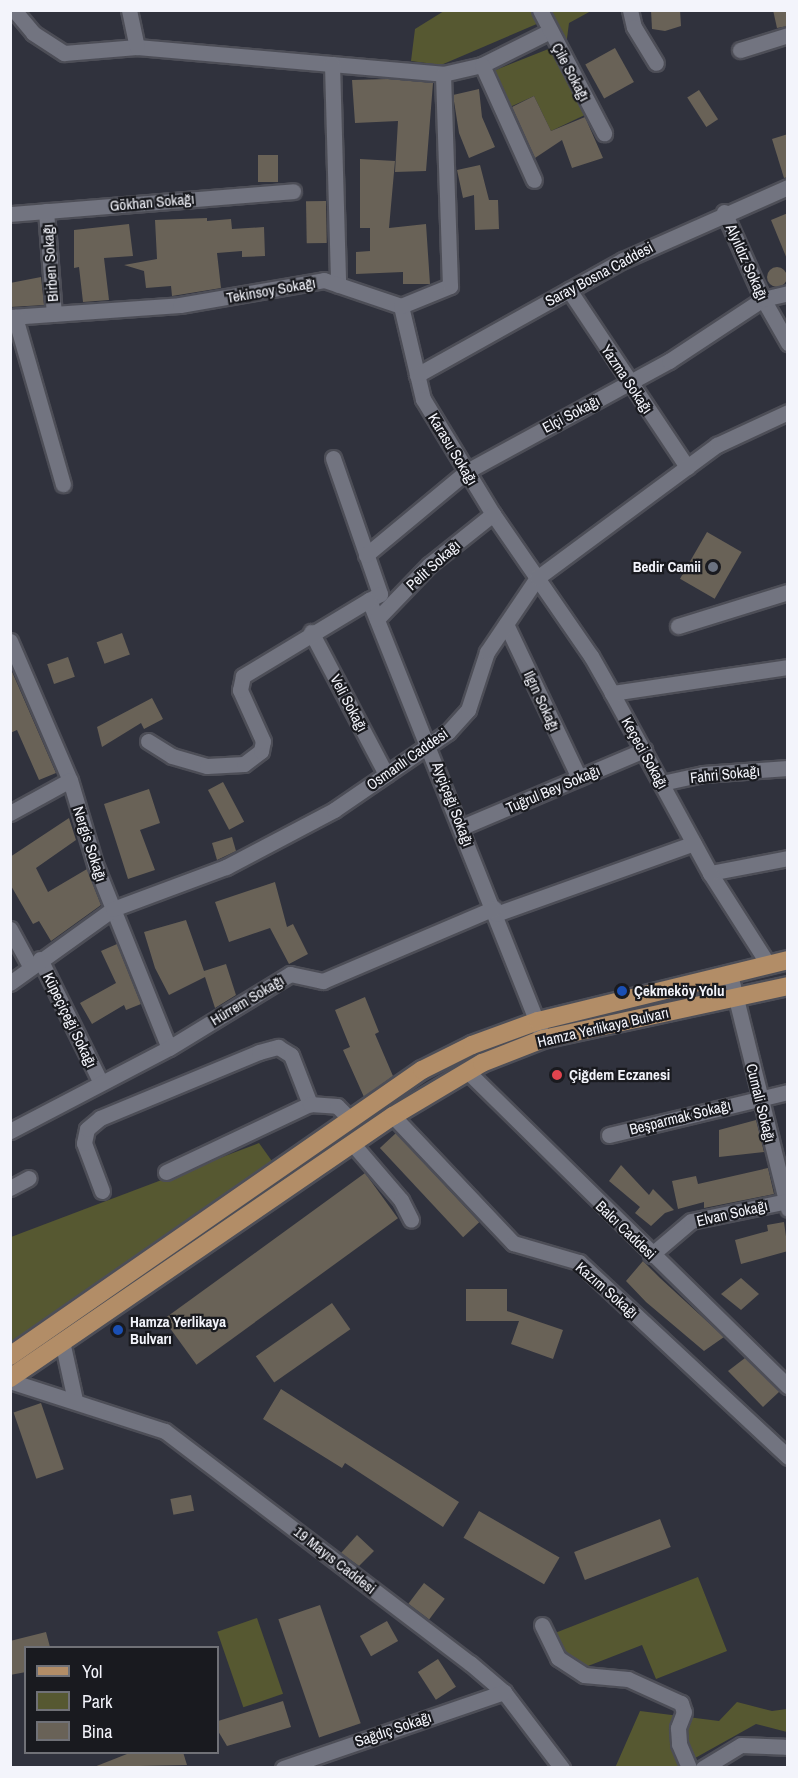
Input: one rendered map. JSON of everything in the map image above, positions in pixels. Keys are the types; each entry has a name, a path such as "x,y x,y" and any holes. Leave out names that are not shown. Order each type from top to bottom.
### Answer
{"main road":[{"name":"Hamza Yerlikaya Bulvarı","path":"10,1356 349,1118 422,1070 472,1045 538,1021 788,960"},
{"name":"Hamza Yerlikaya Bulvarı","path":"10,1380 62,1341 352,1143 467,1071 543,1039 788,986"}],"street":[{"path":"14,10 33,33 64,53 137,47 443,74 482,65 550,31"},
{"path":"129,10 137,47"},
{"name":"Çile Sokağı","path":"540,10 604,133"},
{"path":"630,10 634,27 656,63"},
{"path":"740,50 788,35"},
{"path":"332,64 338,285"},
{"path":"482,65 534,180"},
{"path":"401,306 450,286 443,74"},
{"name":"Saray Bosna Caddesi","path":"417,375 568,290 724,212 788,187"},
{"name":"Gökhan Sokağı","path":"10,214 293,190"},
{"name":"Birben Sokağı","path":"46,211 54,314"},
{"name":"Alyıldız Sokağı","path":"724,212 763,299 788,343"},
{"name":"Tekinsoy Sokağı","path":"63,484 13,317 180,305 324,280 401,306"},
{"name":"Yazma Sokağı","path":"568,290 628,384 687,467"},
{"name":"Elçi Sokağı","path":"366,555 467,471 628,384 763,299 788,293"},
{"name":"Karasu Sokağı","path":"401,306 423,399 492,514 537,578"},
{"name":"Osmanlı Caddesi","path":"10,983 113,909 226,867 334,810 430,745 468,710 487,652 537,578 717,445 788,412"},
{"path":"148,741 172,756 207,766 244,764 261,751 263,741 240,690 243,676 311,632 380,594 333,458"},
{"name":"Pelit Sokağı","path":"377,619 429,565 492,514"},
{"name":"Keçeci Sokağı","path":"537,578 612,693 710,873 768,964"},
{"path":"678,626 788,592"},
{"name":"Ayçiçeği Sokağı","path":"369,600 430,745 543,1039"},
{"name":"Ilgın Sokağı","path":"506,624 579,778"},
{"name":"Veli Sokağı","path":"311,632 386,774"},
{"name":"Nergis Sokağı","path":"10,641 70,780 113,909 169,1048"},
{"path":"612,693 788,667"},
{"name":"Tuğrul Bey Sokağı","path":"462,827 644,750"},
{"name":"Fahri Sokağı","path":"662,783 703,774 788,768"},
{"path":"10,813 70,780"},
{"name":"Hürrem Sokağı","path":"11,1129 100,1081 169,1048 290,974 323,981 495,911 694,843"},
{"path":"710,873 788,858"},
{"name":"Küpeçiçeği Sokağı","path":"10,929 35,963 100,1081"},
{"name":"Cumali Sokağı","path":"730,974 734,998 787,1204"},
{"path":"102,1191 84,1143 87,1129 100,1118 278,1047 291,1055 310,1104"},
{"name":"Balcı Caddesi","path":"467,1071 651,1255 788,1386"},
{"name":"Beşparmak Sokağı","path":"609,1135 760,1096 788,1092"},
{"path":"166,1172 310,1104 337,1106 349,1118"},
{"name":"Kazım Sokağı","path":"393,1116 513,1243 579,1262 788,1457"},
{"path":"352,1143 401,1200 411,1220"},
{"path":"10,1188 29,1178"},
{"name":"Elvan Sokağı","path":"651,1255 691,1221 787,1204"},
{"path":"62,1341 75,1400"},
{"name":"19 Mayıs Caddesi","path":"10,1380 165,1431 504,1692 562,1767"},
{"path":"542,1625 558,1658 585,1675 628,1679 681,1703 684,1712 678,1728 679,1744 689,1767"},
{"name":"Sağdıç Sokağı","path":"283,1767 504,1692"},
{"path":"703,1767 741,1745 788,1747"}],"green space":[{"path":"444,11 534,11 539,23 441,65 411,61 415,29"},
{"path":"550,11 591,11 569,23 566,46"},
{"path":"556,46 589,113 551,131 534,96 510,107 493,71"},
{"path":"259,1143 274,1164 11,1342 11,1237"},
{"path":"698,1577 727,1651 656,1679 642,1645 570,1673 555,1633"},
{"path":"257,1618 283,1694 243,1707 217,1632"},
{"path":"737,1702 772,1711 787,1709 787,1732 756,1724 679,1767 615,1768 640,1711 719,1721"}],"building":[{"path":"651,10 680,10 681,26 665,31 652,29"},
{"path":"773,10 788,10 788,26 777,28"},
{"path":"615,48 634,82 604,99 585,64"},
{"path":"388,79 433,83 426,171 395,172 398,121 355,123 352,80"},
{"path":"479,89 482,117 495,147 469,158 459,133 453,95"},
{"path":"699,90 718,119 706,127 687,98"},
{"path":"534,96 551,131 585,117 603,158 572,168 562,140 535,158 512,107"},
{"path":"788,134 788,177 784,178 772,139"},
{"path":"258,155 278,155 278,182 258,182"},
{"path":"360,159 395,161 389,228 426,224 430,284 403,284 403,272 356,274 356,252 370,251 370,228 360,228"},
{"path":"480,165 489,200 498,200 499,229 475,230 474,195 463,198 457,170"},
{"path":"306,201 326,201 327,243 307,243"},
{"path":"788,213 788,259 787,259 771,220"},
{"path":"207,218 207,221 231,219 232,229 264,227 265,256 242,257 242,251 217,253 221,288 172,296 171,286 146,288 144,271 124,265 157,259 155,220"},
{"path":"129,224 133,256 104,258 109,300 83,302 79,267 74,268 74,230"},
{"path":"773,267 781,267 787,273 787,281 781,287 773,287 767,281 767,273"},
{"path":"41,277 44,305 10,307 10,283"},
{"name":"Bedir Camii","path":"707,532 742,552 715,599 680,579"},
{"path":"122,633 130,655 104,664 97,642"},
{"path":"68,657 75,677 54,684 47,664"},
{"path":"10,667 56,773 39,780 17,730 10,733"},
{"path":"152,698 163,719 144,729 141,723 102,747 97,727"},
{"path":"223,782 244,822 229,830 208,790"},
{"path":"149,789 160,823 140,830 155,870 128,879 104,804"},
{"path":"69,818 76,840 36,868 48,892 87,869 101,905 51,941 39,921 33,924 10,884 10,857"},
{"path":"232,837 236,851 217,860 212,843"},
{"path":"275,882 287,927 293,924 308,954 289,964 270,928 229,942 215,902"},
{"path":"186,920 204,971 226,964 236,995 215,1008 205,977 169,995 155,968 144,932"},
{"path":"117,944 141,1004 126,1010 124,1005 92,1024 80,1003 116,983 101,951"},
{"path":"365,997 379,1032 375,1034 393,1076 364,1097 343,1050 350,1047 335,1010"},
{"path":"756,1120 764,1152 719,1157 719,1130"},
{"path":"396,1133 479,1222 463,1237 380,1148"},
{"path":"621,1165 649,1195 653,1189 674,1210 665,1213 651,1226 635,1213 640,1207 609,1181"},
{"path":"768,1168 774,1194 704,1208 704,1202 678,1209 672,1181 696,1176 698,1184"},
{"path":"365,1173 398,1218 196,1365 164,1319"},
{"path":"784,1222 788,1251 741,1264 735,1240 768,1231 767,1225"},
{"path":"643,1261 724,1337 704,1351 646,1302 626,1281"},
{"path":"741,1278 759,1294 741,1310 721,1294"},
{"path":"466,1289 507,1289 507,1311 563,1330 553,1359 511,1344 519,1321 466,1321"},
{"path":"332,1303 350,1329 274,1383 256,1356"},
{"path":"745,1358 780,1391 763,1407 728,1371"},
{"path":"281,1389 459,1502 443,1527 345,1463 342,1468 263,1419"},
{"path":"41,1403 64,1469 36,1479 14,1412"},
{"path":"191,1495 194,1511 173,1515 170,1499"},
{"path":"479,1511 560,1558 544,1584 464,1538"},
{"path":"660,1519 671,1547 585,1580 574,1552"},
{"path":"357,1535 374,1551 359,1566 341,1553"},
{"path":"424,1583 445,1599 429,1619 408,1604"},
{"path":"320,1605 361,1723 319,1738 278,1619"},
{"path":"387,1621 398,1641 371,1656 360,1636"},
{"path":"46,1632 50,1646 24,1646 24,1672 10,1675 10,1641"},
{"path":"438,1659 456,1687 436,1700 418,1672"},
{"path":"283,1701 291,1727 227,1746 219,1733 219,1721"},
{"path":"127,1754 184,1754 187,1765 94,1767"}],"place":[{"name":"Bedir Camii","path":"713,567"},
{"name":"Çekmeköy Yolu","path":"622,991"},
{"name":"Çiğdem Eczanesi","path":"557,1075"},
{"name":"Hamza Yerlikaya Bulvarı","path":"118,1330"}]}
